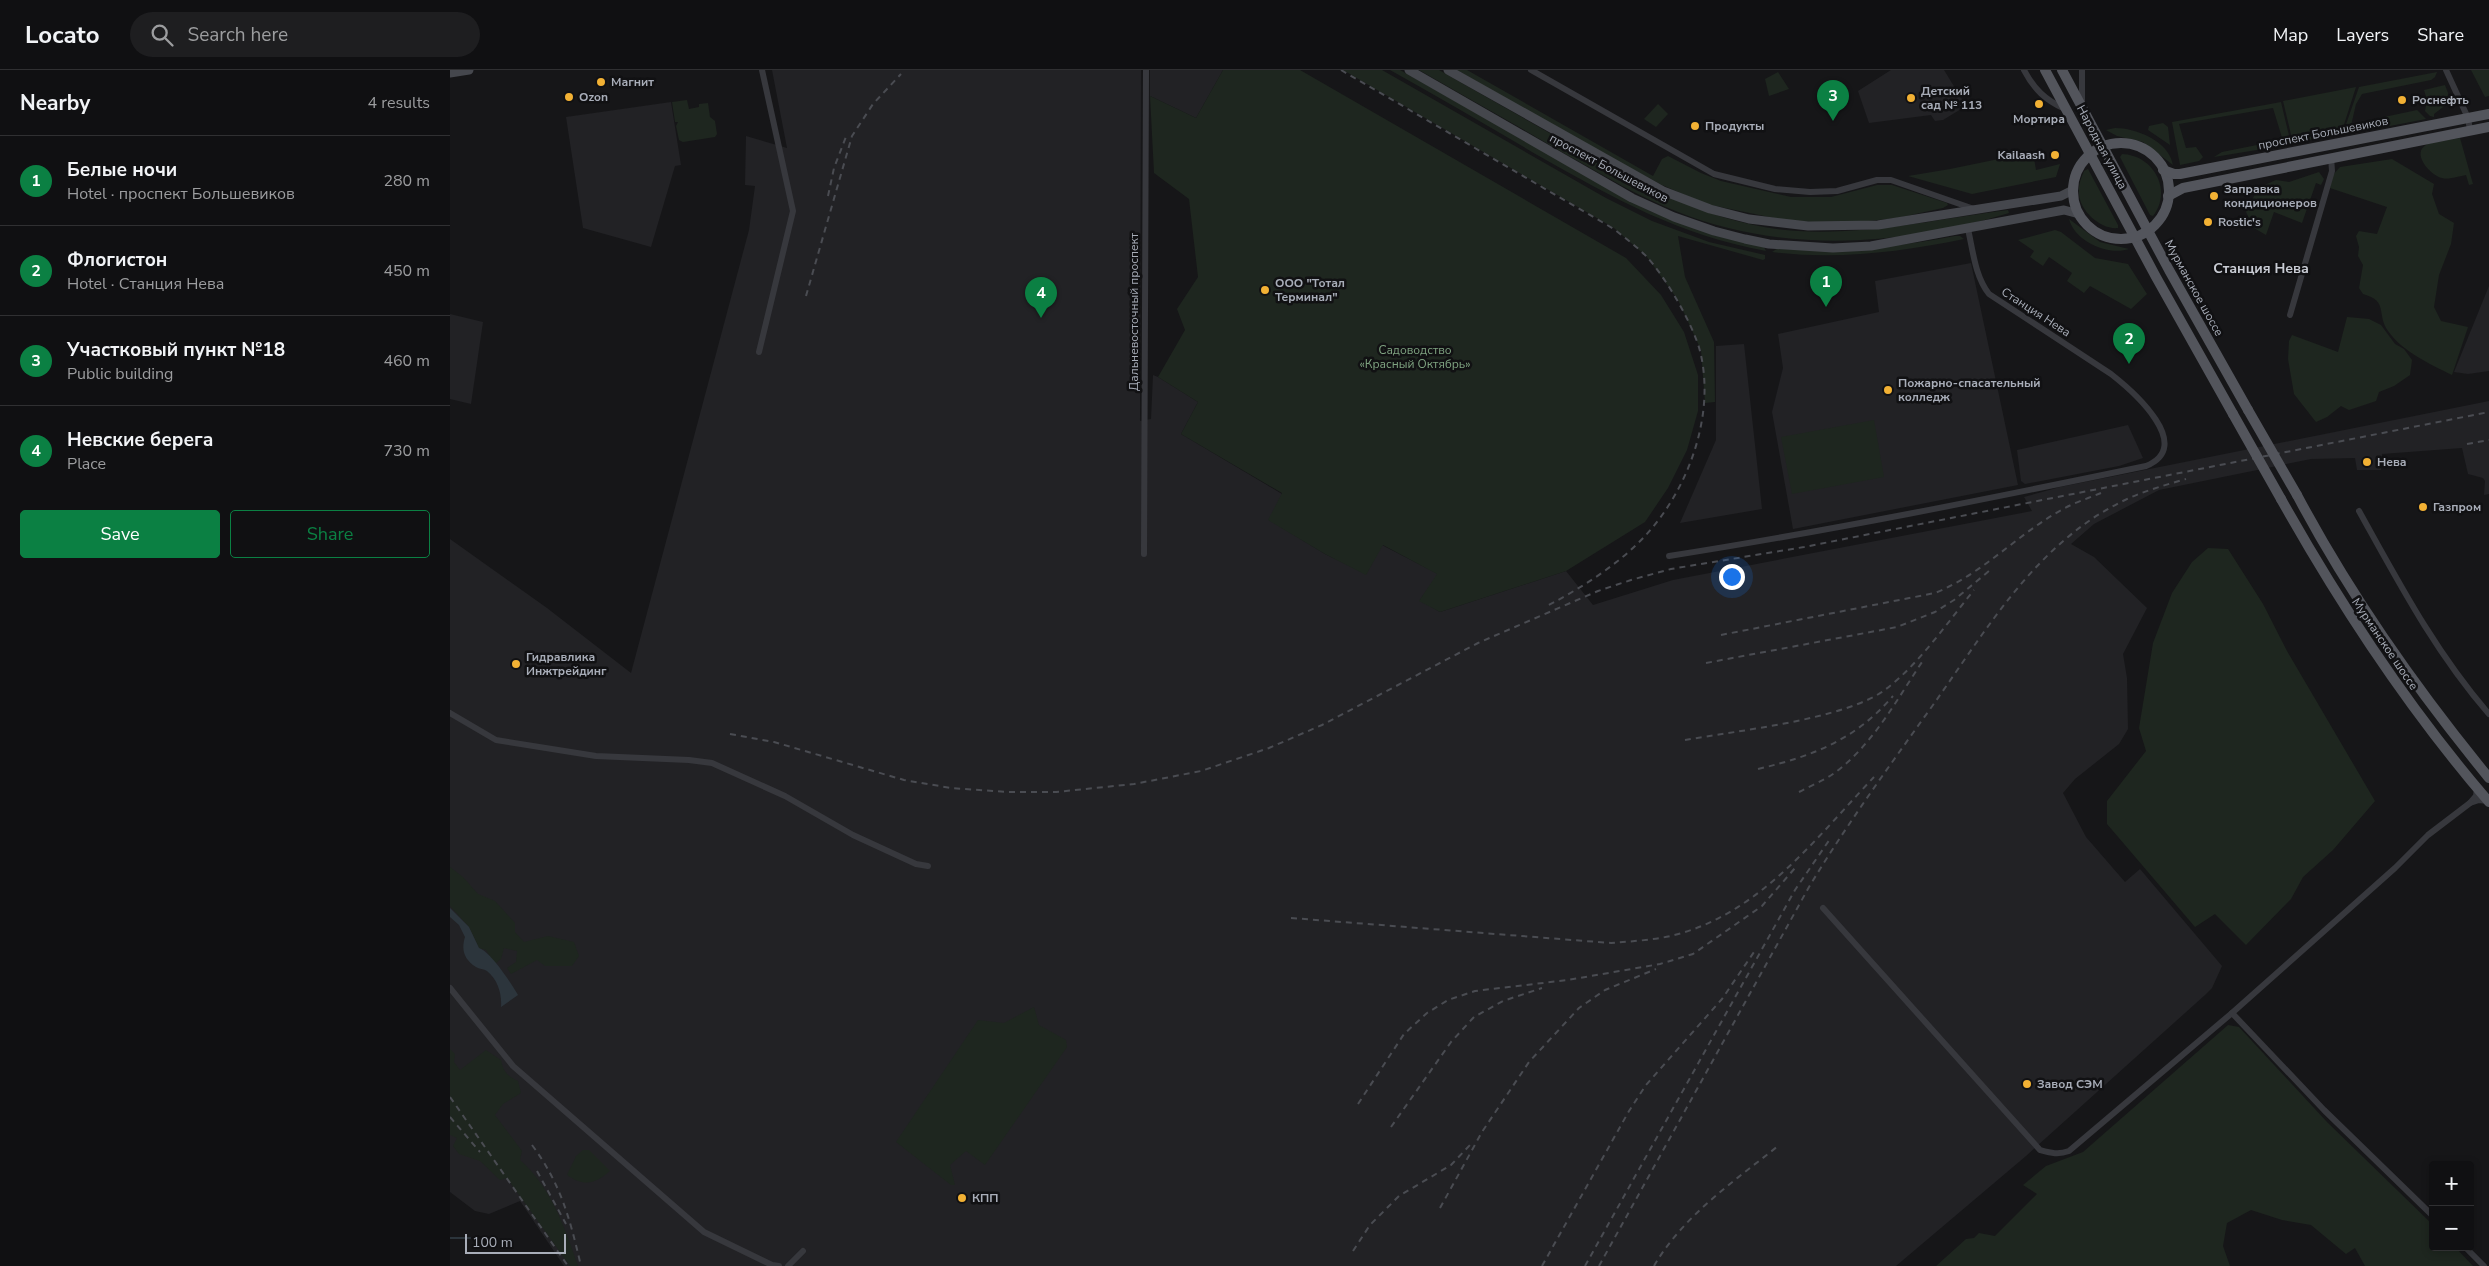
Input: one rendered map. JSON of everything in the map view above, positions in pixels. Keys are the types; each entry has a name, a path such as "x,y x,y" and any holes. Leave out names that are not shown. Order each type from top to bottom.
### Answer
{"main road":[{"path":"450,73 469,70"},
{"name":"проспект Большевиков","path":"1409,70 1632,198 1714,231 1769,244 1833,248 1872,246 2064,210 2079,214"},
{"name":"проспект Большевиков","path":"1448,70 1663,191 1710,209 1774,223 1846,227 1878,225 2061,196 2073,190"},
{"name":"Народная улица","path":"2046,70 2135,237"},
{"name":"Народная улица","path":"2062,70 2148,230"},
{"name":"проспект Большевиков","path":"2163,170 2168,173 2180,174 2489,114"},
{"name":"проспект Большевиков","path":"2168,196 2182,188 2489,127"},
{"path":"2119,144 2134,146 2154,157 2163,170 2168,187 2168,196 2163,213 2148,230 2135,237 2112,238 2102,235 2079,214 2073,190 2077,171 2091,154 2104,146 2119,144"},
{"name":"Мурманское шоссе","path":"2148,230 2248,410 2337,564 2391,647 2439,715 2489,778"},
{"name":"Мурманское шоссе","path":"2135,237 2320,567 2382,664 2426,724 2484,796"}],"street":[{"path":"760,352 793,212 762,70"},
{"name":"Дальневосточный проспект","path":"1144,554 1146,70"},
{"path":"1531,70 1695,165 1714,174 1775,189 1810,192 1837,191 1877,180 1891,180 1978,210"},
{"path":"2024,70 2040,94 2052,103 2068,110"},
{"path":"2082,70 2082,105"},
{"path":"2446,70 2468,118 2470,130"},
{"path":"2290,315 2332,171 2332,157"},
{"name":"Станция Нева","path":"1669,556 1755,544 2146,466 2155,462 2164,454 2165,439 2154,419 2128,388 2111,374 1989,294 1982,286 1968,229"},
{"path":"2359,511 2413,609 2455,672 2489,714"},
{"path":"450,713 496,740 596,756 689,760 712,763 785,796 853,835 916,864 928,866"},
{"path":"1823,908 2040,1150 2053,1154 2069,1151 2232,1013 2395,868 2428,835 2470,803 2476,796 2484,796"},
{"path":"2470,803 2484,796"},
{"path":"450,988 513,1066 704,1232 772,1265 779,1266"},
{"path":"2232,1013 2324,1110 2429,1212"},
{"path":"788,1266 803,1251"},
{"path":"2469,1251 2484,1266"}],"shaded area":[{"path":"772,70 1141,70 1140,421 1151,419 1153,375 1198,402 1181,434 1282,494 1269,520 1325,554 1366,574 1382,545 1438,574 1420,600 1440,612 1566,571 1593,605 1673,580 2032,511 2024,497 2060,487 2489,401 2489,494 2484,495 2485,481 2483,478 2468,474 2462,448 2382,454 2381,470 2357,470 2355,458 2311,459 2159,490 2094,524 2071,544 2094,557 2147,608 2123,654 2127,678 2128,729 2119,744 2075,779 2063,793 2086,837 2125,882 2140,869 2222,966 2212,988 2205,995 2026,1156 1896,1266 564,1266 520,1201 489,1214 475,1211 450,1192 450,539 547,608 631,673 749,230 755,186 745,185 746,136 787,148"},
{"path":"1150,70 1223,70 1196,118 1150,96"},
{"name":"Детский сад № 113","path":"1891,70 1944,70 1966,106 1943,120 1935,121 1931,115 1869,123 1858,91"},
{"path":"671,102 681,165 675,166 651,247 583,228 566,117"},
{"name":"Пожарно-спасательный колледж","path":"1971,263 2018,485 1793,529 1772,412 1783,368 1778,334 1879,312 1875,281"},
{"path":"2489,286 2489,371 2468,374 2454,372"},
{"path":"450,314 483,322 471,404 450,399"},
{"path":"1744,344 1762,509 1680,523 1716,440 1716,346"},
{"path":"2128,425 2143,458 2119,466 2025,484 2021,481 2017,450"},
{"path":"450,908 469,927 479,948 495,961 518,995 501,1007 501,997 497,983 487,971 476,967 464,954 465,937 459,925 450,917"}],"green space":[{"name":"Садоводство «Красный Октябрь»","path":"1223,70 1300,70 1626,258 1661,295 1684,332 1698,375 1698,411 1687,450 1668,488 1645,522 1566,571 1440,612 1419,601 1437,574 1383,545 1366,575 1325,554 1268,520 1282,493 1181,434 1198,402 1158,377 1185,330 1177,309 1198,277 1189,199 1154,173 1150,96 1196,118"},
{"path":"1343,70 1382,70 1606,198 1652,221 1709,242 1765,255 1763,260 1678,236 1685,277 1714,342 1715,402 1705,403 1701,350 1678,300 1647,257 1614,228"},
{"path":"1390,70 1400,70 1650,211 1714,235 1764,247 1766,251 1705,235 1648,214 1594,187"},
{"path":"1419,70 1439,70 1588,155 1645,185 1704,211 1735,220 1766,227 1825,232 1903,225 2008,210 2009,213 1927,233 1885,238 1843,241 1759,235 1718,225 1678,212 1635,193"},
{"path":"1457,70 1467,70 1653,176 1662,159 1668,156 1721,181 1791,197 1831,197 1877,185 1892,185 1947,203 1948,205 1943,208 1897,218 1841,224 1784,220 1706,204 1662,185 1575,139"},
{"path":"2471,70 2489,70 2489,96 2485,97"},
{"path":"1778,72 1789,89 1769,96 1765,79"},
{"path":"2437,72 2431,80 2362,94 2356,104 2350,130 2343,133 2359,87"},
{"path":"2445,85 2448,93 2447,104 2434,114 2434,117 2430,116 2425,111 2427,100 2424,90"},
{"path":"2356,87 2341,134 2293,143 2283,101"},
{"path":"687,100 689,109 699,107 699,104 708,103 710,117 715,121 717,134 715,137 683,142 679,140 676,126 678,122 675,122 672,102"},
{"path":"2281,102 2291,144 2283,141 2273,108 2179,124 2186,148 2196,147 2203,157 2199,161 2180,165 2172,122"},
{"path":"1658,104 1668,114 1656,127 1644,119"},
{"path":"2417,110 2426,119 2364,131 2366,122 2370,120"},
{"path":"2163,123 2168,127 2170,145 2148,130 2149,126"},
{"path":"2115,128 2142,133 2158,143 2165,149 2173,165 2143,142 2117,136 2106,130"},
{"path":"2460,138 2473,184 2469,185 2466,175 2448,179 2437,176 2432,173 2421,158 2423,148 2428,144"},
{"path":"2272,142 2269,148 2214,157 2222,152"},
{"path":"2033,152 2036,170 2060,164 2056,177 1972,194 1908,176 1950,169"},
{"path":"2122,154 2143,160 2157,176 2161,195 2159,206 2153,216 2150,215 2120,157"},
{"path":"2392,159 2434,184 2432,194 2439,214 2454,223 2451,244 2439,275 2434,307 2441,321 2468,327 2452,375 2417,357 2401,345 2388,331 2379,304 2376,300 2363,294 2359,288 2363,265 2358,256 2359,247 2356,236 2359,231 2377,234 2387,207 2330,188 2333,175 2340,167"},
{"path":"2088,169 2118,228 2111,228 2098,223 2083,207 2079,188 2084,171"},
{"path":"2319,172 2324,179 2321,185 2316,183 2302,223 2274,212 2266,235 2254,228 2246,212 2255,194 2262,186 2276,180 2289,182"},
{"path":"2069,219 2100,242 2129,249 2121,251 2103,249 2094,245 2078,234 2072,227"},
{"path":"2055,230 2061,232 2095,258 2128,264 2147,294 2131,309 2090,286 2084,293 2067,281 2072,273 2049,257 2043,266 2030,257 2034,251 2018,240"},
{"path":"1960,236 1964,239 1893,251 1845,255 1772,252 1778,248 1845,250"},
{"path":"2347,317 2369,319 2381,325 2395,344 2404,349 2412,360 2410,375 2394,386 2379,392 2376,401 2349,410 2341,406 2327,417 2316,422 2294,394 2288,359 2289,341 2292,335 2338,352"},
{"path":"1874,420 1884,477 1792,494 1781,437"},
{"path":"2208,548 2228,549 2263,604 2287,651 2375,801 2333,850 2303,877 2291,899 2246,945 2215,914 2195,927 2107,824 2107,801 2146,751 2139,728 2153,643 2172,593 2192,562"},
{"path":"450,867 463,877 478,894 495,901 515,923 515,932 524,942 548,936 574,942 579,956 572,966 545,966 537,960 511,974 507,968 516,962 517,951 504,948 501,959 495,964 486,950 479,948 469,927 450,906"},
{"path":"1034,1007 1039,1025 1066,1040 1067,1047 985,1165 966,1151 950,1165 955,1185 951,1185 896,1142 978,1020 1004,1023"},
{"path":"2228,1025 2239,1027 2327,1122 2429,1221 2429,1251 2459,1251 2473,1266 2365,1266 2355,1248 2346,1254 2311,1225 2282,1220 2251,1210 2227,1223 2223,1246 2230,1266 1936,1266 1966,1239 1974,1238 1979,1233 1995,1236 2037,1194 2023,1185 2046,1166 2083,1152"},
{"path":"450,1049 455,1054 454,1062 460,1070 486,1050 501,1060 506,1073 518,1081 521,1093 503,1104 495,1115 522,1151 520,1160 549,1195 568,1237 578,1266 570,1266 507,1178 500,1180 480,1161 459,1154 453,1146 457,1138 450,1135"},
{"path":"583,1150 589,1150 610,1171 599,1179 589,1182 579,1181 567,1175 576,1156"}],"waterway":[{"path":"450,1238 470,1238"}],"railway":[{"path":"1341,70 1614,229 1646,256 1661,275 1678,301 1696,340 1704,375 1701,426 1686,474 1674,497 1645,536 1623,557 1586,584 1547,606"},
{"path":"806,296 852,136 873,104 901,74"},
{"path":"828,196 834,168 847,134"},
{"path":"730,734 774,742 904,780 951,788 1007,792 1056,792 1134,784 1201,771 1269,748 1322,725 1478,643 1598,591 1671,569 1804,547 2489,412"},
{"path":"2467,444 2489,440"},
{"path":"1599,1266 1809,887 1838,840 1994,618 2040,563 2065,539 2094,518 2132,497 2186,479"},
{"path":"1721,635 1935,593 1970,574 2048,518 2069,506 2101,493"},
{"path":"1706,663 1897,627 1935,612 1954,600 1989,571"},
{"path":"1685,740 1761,728 1819,716 1869,699 1886,689 1910,667 1933,642 1974,590"},
{"path":"1799,792 1833,774 1860,750 1893,707 1922,662"},
{"path":"1758,769 1815,752 1832,744 1864,724 1893,696"},
{"path":"1291,918 1611,943 1647,940 1682,933 1711,922 1738,907 1764,889 1810,846 1874,777"},
{"path":"1585,1266 1795,890 1830,839"},
{"path":"1358,1104 1404,1034 1427,1013 1448,1000 1475,991 1568,980 1660,964 1693,954 1762,906 1795,868"},
{"path":"1542,1266 1629,1111 1646,1085 1722,999 1754,952"},
{"path":"1440,1208 1482,1132 1529,1062 1579,1008 1605,990 1656,969"},
{"path":"1391,1127 1451,1042 1474,1017 1503,1001 1542,988"},
{"path":"450,1097 568,1266"},
{"path":"450,1117 480,1152"},
{"path":"532,1145 542,1159 557,1188 573,1233 581,1266"},
{"path":"1353,1251 1370,1225 1399,1196 1451,1165 1470,1145"},
{"path":"1654,1266 1679,1231 1694,1216 1778,1146"},
{"path":"537,1171 566,1224"}],"place":[{"name":"Магнит","path":"601,82"},
{"name":"Ozon","path":"569,97"},
{"name":"Детский сад № 113","path":"1911,98"},
{"name":"Роснефть","path":"2402,100"},
{"name":"Мортира","path":"2039,104"},
{"name":"Участковый пункт №18","path":"1833,121"},
{"name":"Продукты","path":"1695,126"},
{"name":"Kailaash","path":"2055,155"},
{"name":"Заправка кондиционеров","path":"2214,196"},
{"name":"Rostic's","path":"2208,222"},
{"name":"ООО \"Тотал Терминал\"","path":"1265,290"},
{"name":"Белые ночи","path":"1826,307"},
{"name":"Невские берега","path":"1041,318"},
{"name":"Флогистон","path":"2129,364"},
{"name":"Пожарно-спасательный колледж","path":"1888,390"},
{"name":"Нева","path":"2367,462"},
{"name":"Газпром","path":"2423,507"},
{"name":"Гидравлика Инжтрейдинг","path":"516,664"},
{"name":"Завод СЭМ","path":"2027,1084"},
{"name":"КПП","path":"962,1198"}],"district":[{"name":"Станция Нева","path":"2261,268"}]}
